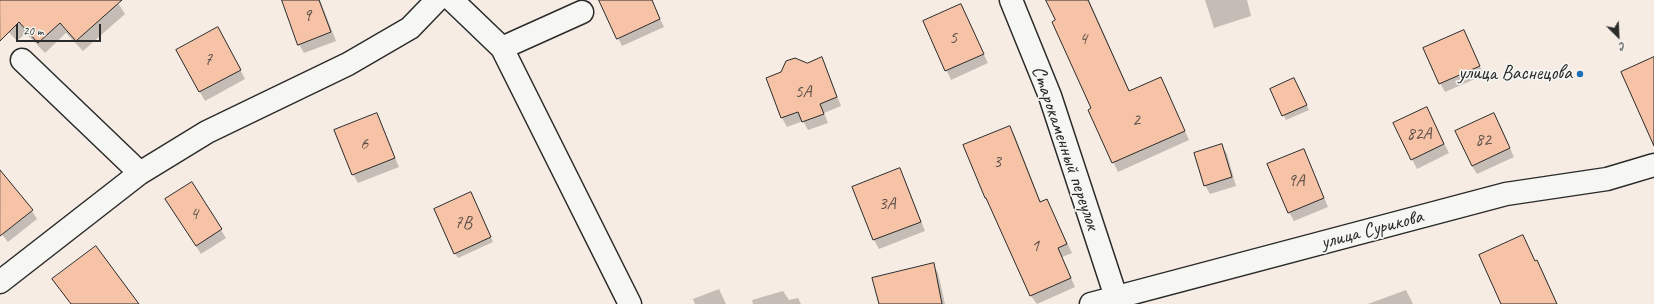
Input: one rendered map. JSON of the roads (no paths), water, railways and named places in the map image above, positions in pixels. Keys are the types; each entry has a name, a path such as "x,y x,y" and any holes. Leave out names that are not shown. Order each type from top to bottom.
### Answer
{"street":[{"path":"0,282 140,173 207,132 348,64 410,28 437,0"},
{"path":"452,0 502,48 630,304"},
{"name":"Старокаменный переулок","path":"1011,0 1050,96 1116,297"},
{"path":"502,48 582,12"},
{"path":"22,60 140,173"},
{"name":"улица Сурикова","path":"1091,304 1506,194 1607,179 1654,165"}],"place":[{"name":"улица Васнецова","path":"1580,74"}]}
